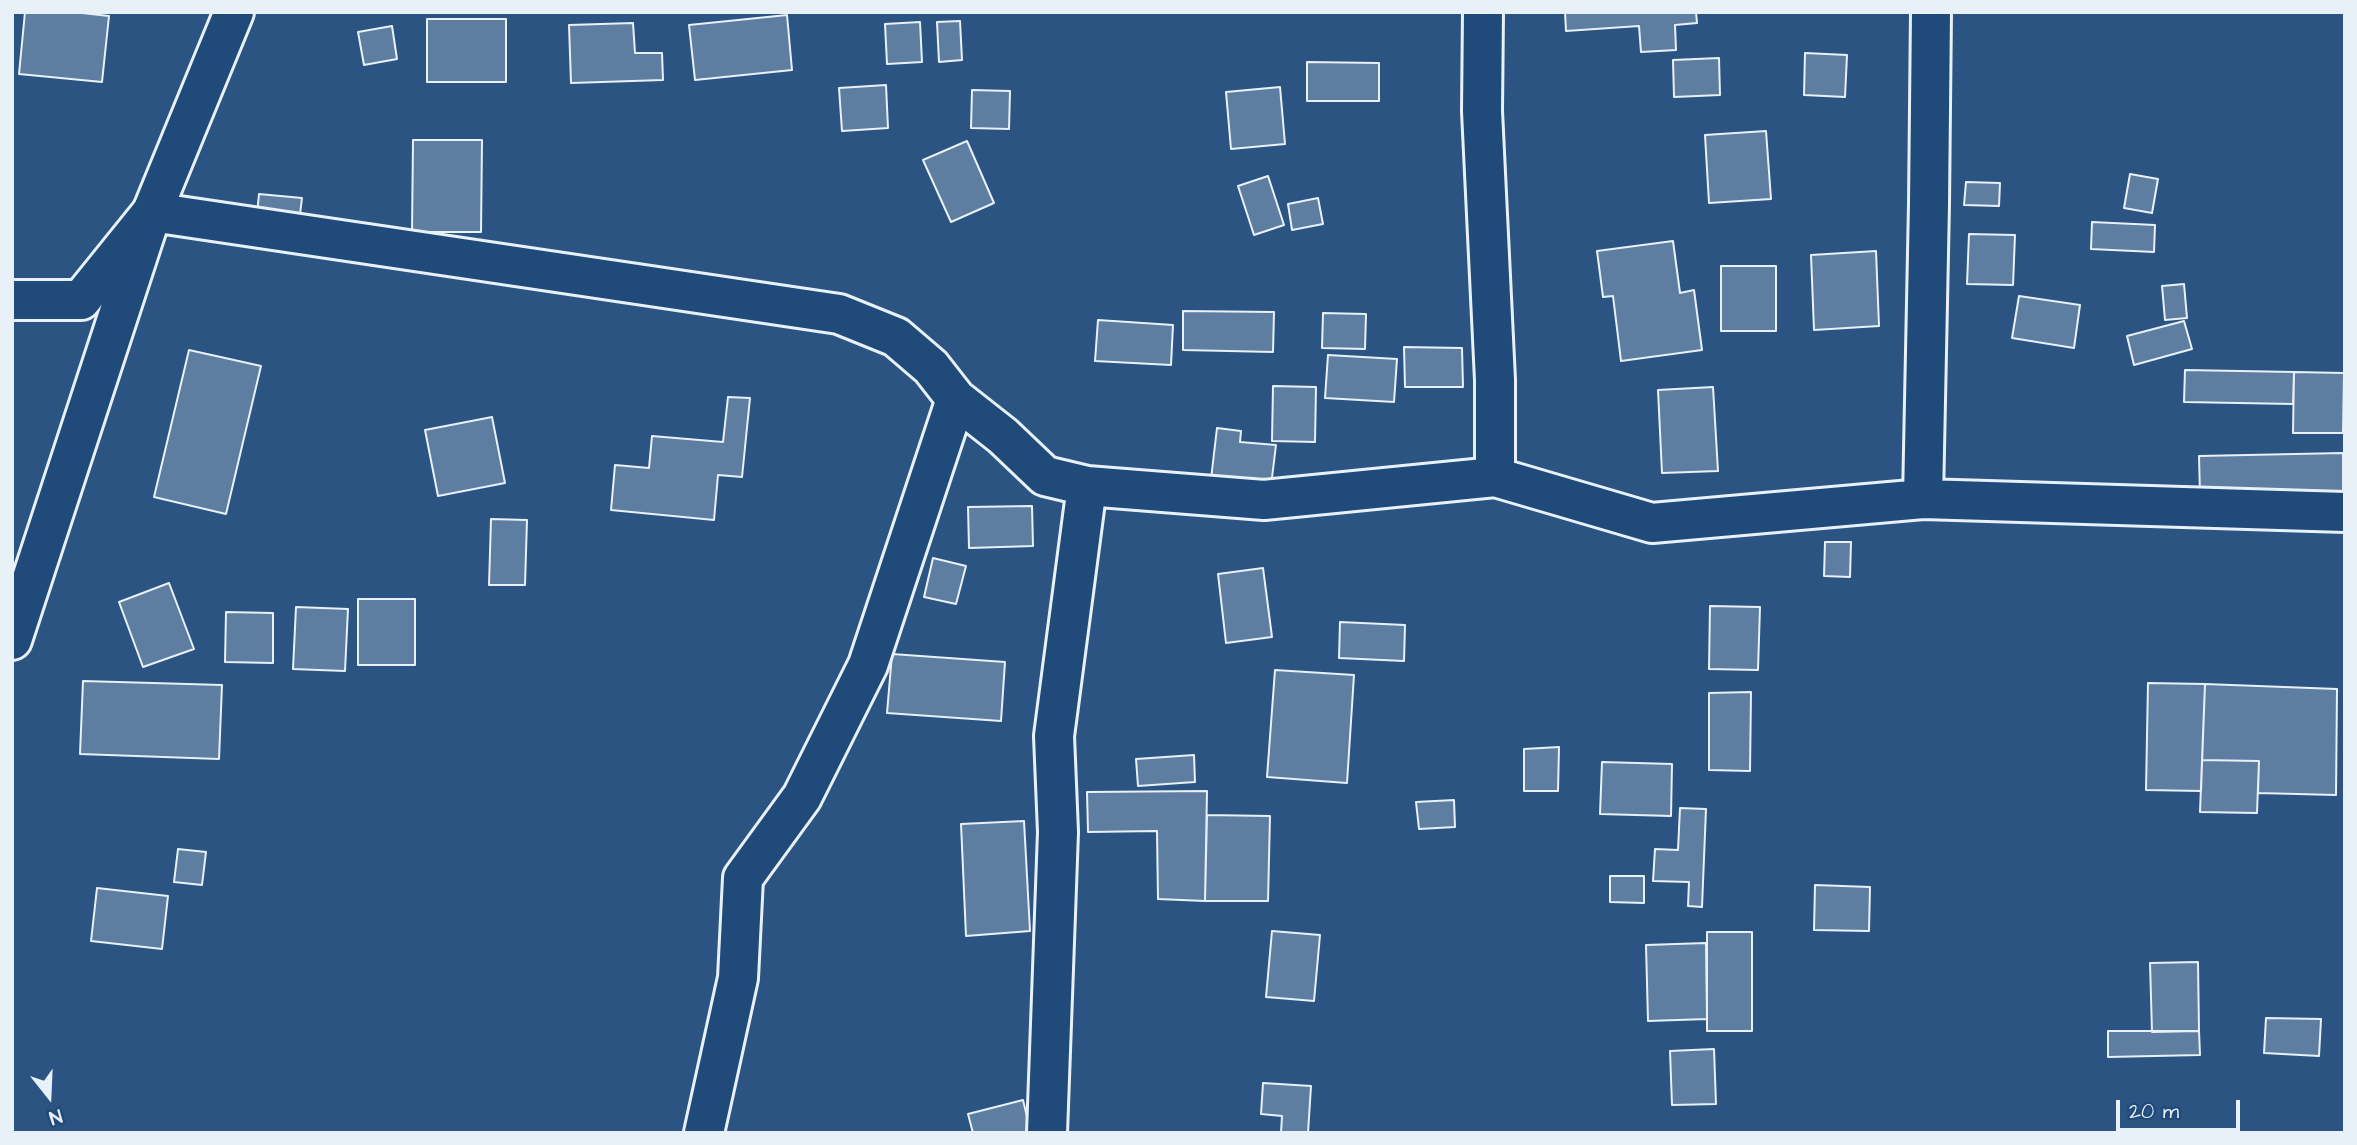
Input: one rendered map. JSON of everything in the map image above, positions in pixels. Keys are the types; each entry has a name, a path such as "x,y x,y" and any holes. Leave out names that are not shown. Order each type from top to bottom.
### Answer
{"street":[{"path":"12,640 152,212 234,12"},
{"path":"1483,12 1482,111 1496,380 1495,477"},
{"path":"1923,499 1930,204 1931,12"},
{"path":"12,300 81,300 152,212"},
{"path":"152,212 839,314 896,337 931,367 956,399 1003,436 1045,476 1087,486 1265,500 1495,477 1652,523 1923,499 2345,512"},
{"path":"704,1133 738,978 743,878 802,797 868,665 956,399"},
{"path":"1047,1133 1058,832 1054,736 1087,486"}],"building":[{"path":"25,12 73,12 109,16 102,82 19,74"},
{"path":"1565,12 1696,12 1697,23 1675,25 1676,50 1641,52 1639,26 1566,31"},
{"path":"787,15 792,70 695,80 689,25"},
{"path":"427,19 506,19 506,82 427,82"},
{"path":"960,21 962,60 939,62 937,22"},
{"path":"920,22 922,62 887,64 885,24"},
{"path":"633,23 635,53 662,53 663,80 571,83 569,25"},
{"path":"392,26 397,59 364,65 358,32"},
{"path":"1805,53 1847,55 1845,97 1804,95"},
{"path":"1719,58 1720,95 1674,97 1673,60"},
{"path":"1307,62 1379,63 1379,101 1307,101"},
{"path":"886,85 888,128 842,131 839,88"},
{"path":"1280,87 1285,144 1231,149 1226,92"},
{"path":"972,90 1010,91 1009,129 971,128"},
{"path":"1766,131 1771,199 1709,203 1705,135"},
{"path":"413,140 482,140 481,232 412,232"},
{"path":"967,141 994,203 951,222 923,160"},
{"path":"2130,174 2158,179 2152,213 2124,208"},
{"path":"1268,176 1284,225 1254,235 1238,186"},
{"path":"1966,182 2000,183 1999,206 1964,205"},
{"path":"259,194 302,198 296,247 254,243"},
{"path":"1318,198 1323,224 1292,230 1288,204"},
{"path":"2092,222 2155,225 2154,252 2091,249"},
{"path":"1969,234 2015,235 2013,285 1967,284"},
{"path":"1673,241 1680,293 1694,290 1702,350 1621,361 1613,296 1603,297 1597,251"},
{"path":"1876,251 1879,326 1814,330 1811,255"},
{"path":"1721,266 1776,266 1776,331 1721,331"},
{"path":"2184,284 2187,318 2165,320 2162,286"},
{"path":"2019,296 2080,305 2074,348 2012,338"},
{"path":"1183,311 1274,312 1273,352 1183,350"},
{"path":"1323,313 1366,314 1365,349 1322,348"},
{"path":"1098,320 1173,325 1171,365 1095,361"},
{"path":"2184,321 2192,349 2134,365 2127,336"},
{"path":"1404,347 1462,348 1463,387 1405,387"},
{"path":"189,350 261,366 226,514 154,497"},
{"path":"1328,355 1397,359 1394,402 1325,398"},
{"path":"2185,370 2294,372 2293,404 2184,402"},
{"path":"2294,372 2344,373 2343,433 2293,433"},
{"path":"1273,386 1316,387 1315,442 1272,441"},
{"path":"1713,387 1718,471 1662,473 1658,390"},
{"path":"728,397 750,398 742,477 718,475 714,520 611,510 615,465 649,468 652,436 723,442"},
{"path":"492,417 505,483 438,496 425,430"},
{"path":"1217,428 1241,431 1240,442 1276,445 1271,486 1211,479"},
{"path":"2343,453 2343,492 2200,495 2199,456"},
{"path":"1032,506 1033,546 969,548 968,507"},
{"path":"491,519 527,520 525,585 489,585"},
{"path":"1825,542 1851,542 1850,577 1824,576"},
{"path":"933,558 966,566 956,604 924,597"},
{"path":"1263,568 1272,637 1226,643 1218,574"},
{"path":"169,583 194,649 143,667 119,602"},
{"path":"358,599 415,599 415,665 358,665"},
{"path":"1710,606 1760,607 1758,670 1709,669"},
{"path":"296,607 348,609 345,671 293,669"},
{"path":"226,612 273,613 273,663 225,662"},
{"path":"1340,622 1405,625 1404,661 1339,658"},
{"path":"892,654 1005,662 1001,721 887,713"},
{"path":"1275,670 1354,675 1347,783 1267,777"},
{"path":"83,681 222,685 219,759 80,754"},
{"path":"2148,683 2205,684 2201,791 2146,790"},
{"path":"2205,684 2337,689 2336,795 2258,793 2259,761 2202,760"},
{"path":"1751,692 1750,771 1709,770 1709,693"},
{"path":"1559,747 1558,791 1524,791 1524,749"},
{"path":"1194,755 1195,782 1138,786 1136,759"},
{"path":"2202,760 2259,761 2257,813 2200,812"},
{"path":"1602,762 1672,764 1671,816 1600,814"},
{"path":"1207,791 1205,901 1158,899 1157,831 1088,832 1087,792"},
{"path":"1454,800 1455,827 1419,829 1416,802"},
{"path":"1680,808 1706,809 1702,907 1688,906 1689,882 1653,881 1655,849 1678,850"},
{"path":"1207,815 1270,816 1268,901 1205,901"},
{"path":"1024,821 1030,931 966,936 961,824"},
{"path":"178,849 206,852 202,885 174,882"},
{"path":"1610,876 1644,876 1644,903 1610,902"},
{"path":"1815,885 1870,887 1869,931 1814,930"},
{"path":"97,888 168,896 162,949 91,941"},
{"path":"1272,931 1320,935 1314,1001 1266,997"},
{"path":"1707,932 1752,932 1752,1031 1707,1031"},
{"path":"1706,943 1707,1019 1648,1021 1646,945"},
{"path":"2198,962 2199,1031 2152,1032 2150,963"},
{"path":"2266,1018 2321,1019 2319,1056 2264,1053"},
{"path":"2108,1031 2199,1031 2200,1055 2108,1057"},
{"path":"1714,1049 1716,1104 1672,1105 1670,1051"},
{"path":"1263,1083 1311,1086 1308,1133 1281,1133 1282,1116 1261,1114"},
{"path":"1023,1100 1031,1133 973,1133 968,1114"}]}
